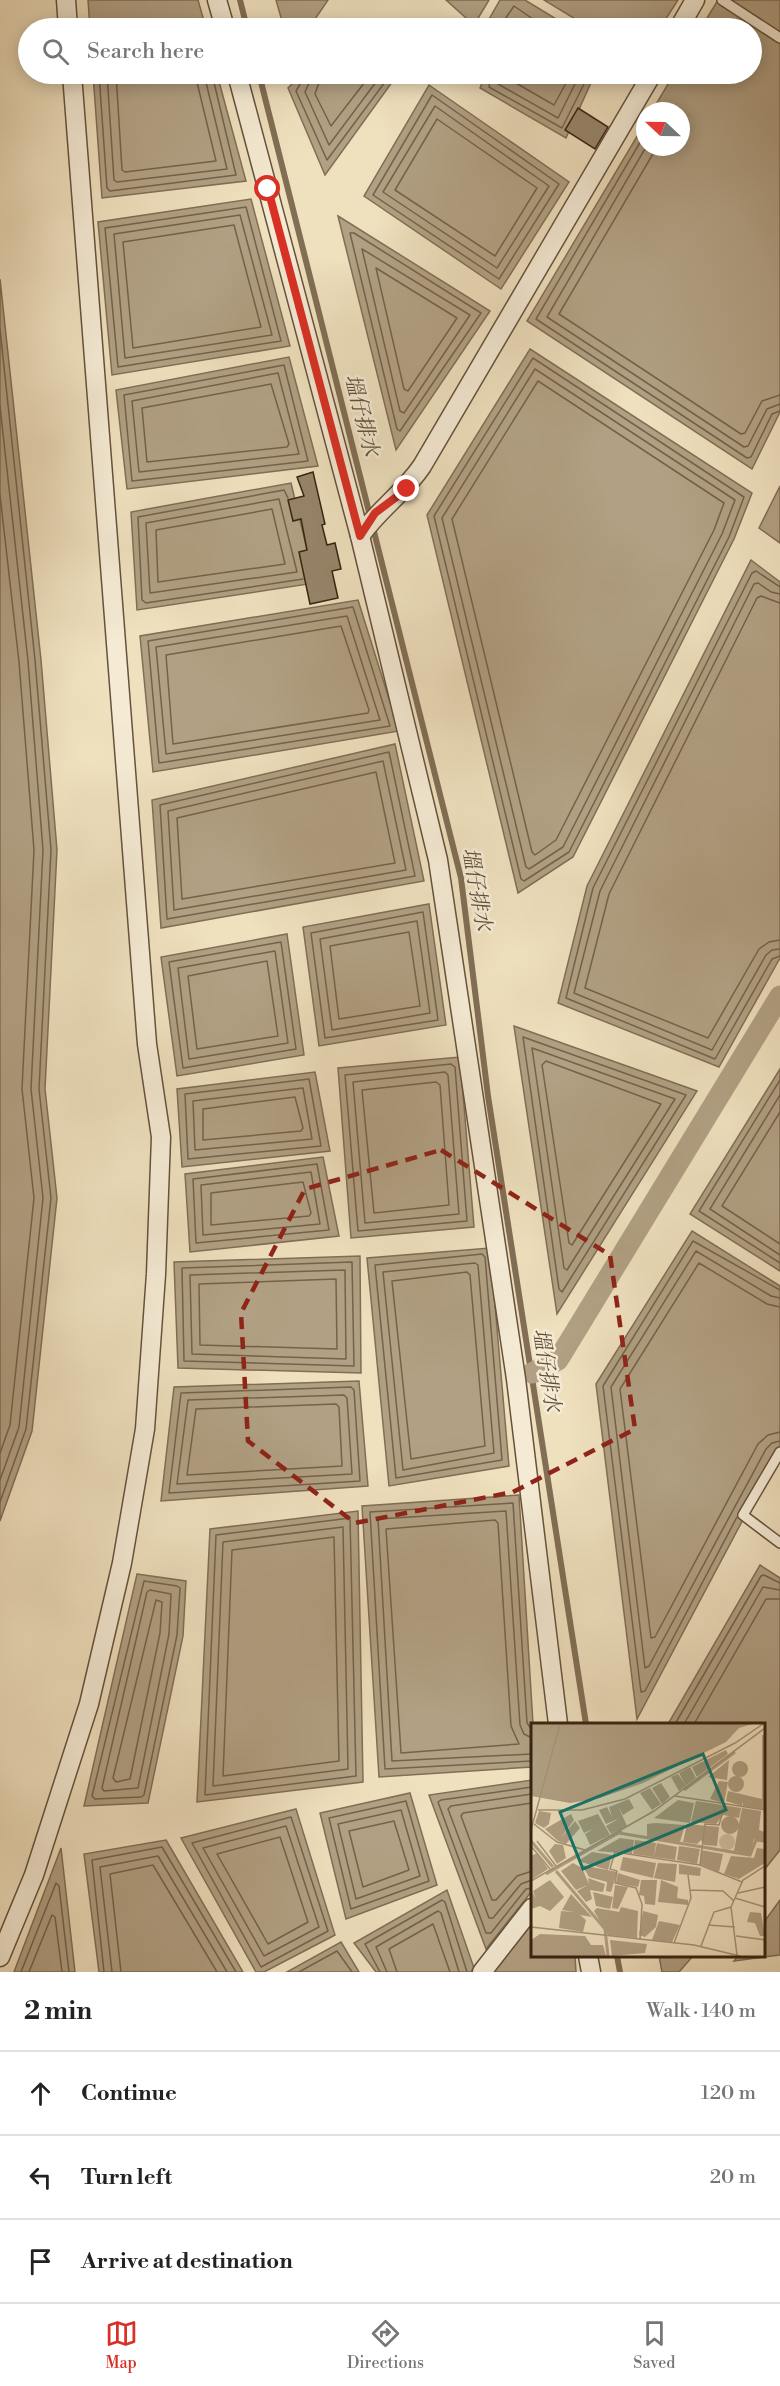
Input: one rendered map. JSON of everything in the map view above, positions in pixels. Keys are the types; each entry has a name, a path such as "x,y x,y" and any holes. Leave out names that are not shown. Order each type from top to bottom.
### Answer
{"street":[{"path":"66,0 67,18"},
{"path":"217,0 222,18"},
{"path":"685,18 695,0"},
{"path":"0,1957 34,1875 89,1704 122,1563 145,1429 158,1228 161,1137 147,1044 73,84"},
{"path":"240,84 360,536 438,860 448,912 516,1379 558,1723"},
{"path":"360,536 375,513 407,489 422,466 646,84"},
{"path":"482,1972 531,1909"},
{"path":"588,1957 591,1972"}],"lane":[{"path":"722,0 749,18"},
{"path":"762,26 780,38"},
{"path":"780,1452 743,1515 780,1543"}],"highlighted area":[{"path":"441,1150 610,1255 635,1429 513,1492 355,1523 248,1441 241,1313 305,1189"}],"water":[{"path":"88,0 198,0 203,18 89,18"},
{"path":"276,0 328,0 316,18 281,18"},
{"path":"446,0 489,0 478,18 466,18"},
{"path":"500,0 525,0 555,18 490,18"},
{"path":"544,0 678,0 666,18 574,18"},
{"path":"718,0 780,0 780,412 752,469 527,321 636,138 636,156 690,156 690,102 657,102 668,84 762,84 762,18 707,18"},
{"path":"94,84 220,84 246,181 102,198"},
{"path":"292,84 391,84 325,175 288,88"},
{"path":"482,84 590,84 566,138 480,88"},
{"path":"429,85 569,182 501,289 364,196"},
{"path":"251,199 290,346 112,375 98,222"},
{"path":"338,216 490,311 396,450"},
{"path":"0,279 41,660 57,850 45,1089 57,1198 32,1431 0,1521"},
{"path":"530,349 752,493 734,539 573,857 518,893 427,515"},
{"path":"289,357 318,466 127,489 116,390"},
{"path":"291,483 315,583 137,610 131,512"},
{"path":"780,486 780,543 759,528"},
{"path":"751,560 780,582 780,958 719,1067 558,1003 587,886"},
{"path":"358,600 399,731 153,772 140,636"},
{"path":"395,744 424,881 161,928 152,800"},
{"path":"429,904 446,1025 319,1046 303,927"},
{"path":"287,934 304,1055 177,1076 161,957"},
{"path":"514,1026 697,1091 557,1314"},
{"path":"460,1057 474,1227 351,1238 338,1068"},
{"path":"780,1069 780,1271 690,1214"},
{"path":"315,1072 330,1151 182,1167 177,1089"},
{"path":"323,1157 339,1236 190,1252 185,1174"},
{"path":"692,1231 780,1286 780,1450 637,1719 596,1384"},
{"path":"490,1248 509,1466 389,1486 367,1258"},
{"path":"360,1256 361,1373 178,1368 174,1262"},
{"path":"359,1381 368,1486 161,1501 174,1387"},
{"path":"519,1495 533,1723 531,1723 531,1767 379,1777 362,1506"},
{"path":"358,1511 363,1782 197,1802 210,1529"},
{"path":"760,1565 780,1578 780,1850 765,1869 765,1723 669,1723"},
{"path":"137,1574 186,1581 183,1636 148,1803 84,1806"},
{"path":"531,1780 531,1892 486,1949 429,1795"},
{"path":"410,1793 437,1885 346,1919 320,1813"},
{"path":"296,1809 335,1935 264,1972 256,1972 181,1838"},
{"path":"166,1840 243,1972 99,1972 84,1854"},
{"path":"61,1848 75,1972 14,1972"},
{"path":"447,1890 474,1968 471,1972 376,1972 354,1943"},
{"path":"780,1900 780,1955 765,1957 765,1921"},
{"path":"531,1922 531,1957 575,1957 576,1972 494,1972"},
{"path":"341,1942 359,1972 287,1972"},
{"path":"659,1957 692,1957 679,1972 662,1972"},
{"path":"737,1957 765,1957 734,1961"}],"building":[{"path":"578,108 608,127 595,149 565,130"},
{"path":"313,472 325,524 322,525 327,545 335,543 341,569 332,571 338,598 310,604 299,552 307,550 301,519 293,521 288,500 304,496 297,477"}],"waterway":[{"name":"塭仔排水","path":"240,0 244,18"},
{"name":"塭仔排水","path":"262,84 461,878 488,1096 586,1723"},
{"path":"532,1373 558,1360 780,996"},
{"name":"塭仔排水","path":"617,1957 620,1972"}],"route":[{"path":"268,189 360,536 375,513 407,489"}]}
